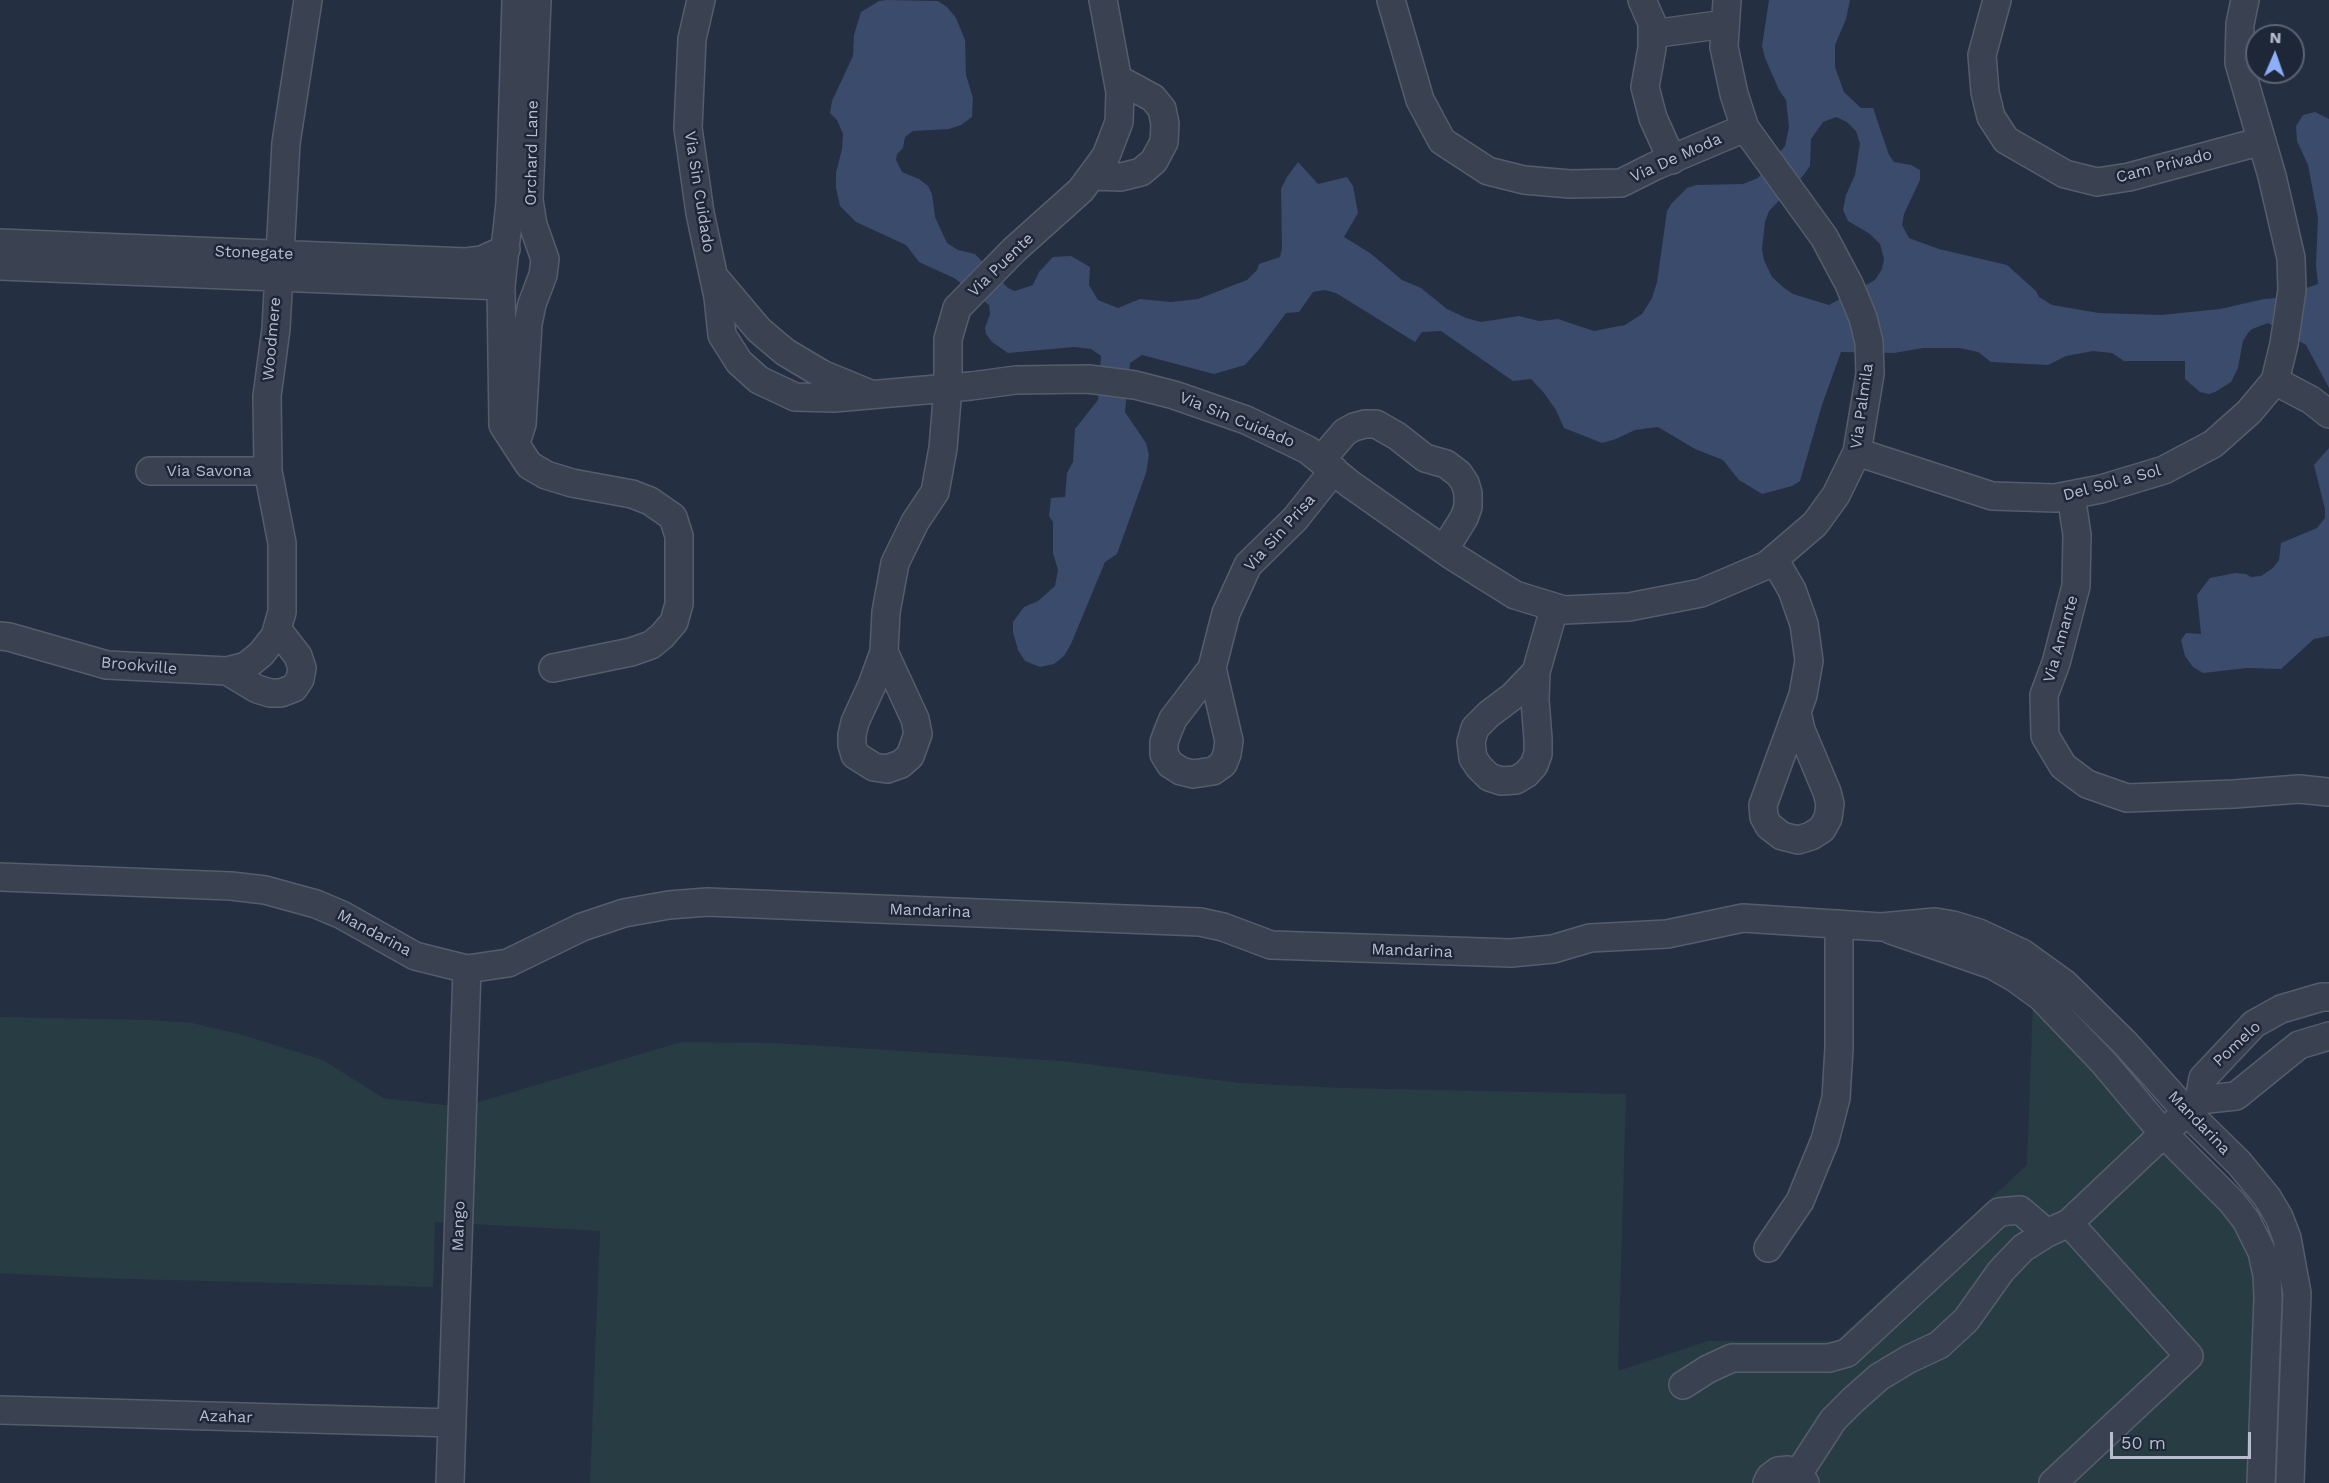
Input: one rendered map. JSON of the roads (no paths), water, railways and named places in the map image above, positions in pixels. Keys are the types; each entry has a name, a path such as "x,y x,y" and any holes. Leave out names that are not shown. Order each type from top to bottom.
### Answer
{"street":[{"name":"Woodmere","path":"237,669 261,654 275,636 282,612 282,543 268,471 267,396 276,329 286,143 308,0"},
{"name":"Orchard Lane","path":"516,0 510,203 501,283 502,425 529,465 546,475 572,483 650,501 673,517 679,536 679,604 674,622 662,636 651,645 631,652 553,668"},
{"name":"Orchard Lane","path":"516,443 522,424 528,324 538,283 543,274 545,259 533,225 529,200 537,0"},
{"name":"Via Sin Cuidado","path":"701,0 692,39 688,128 700,213 714,277 722,335 739,362 759,380 795,397 834,398 874,395 1016,380 1096,380 1135,385 1174,395 1246,420 1308,450 1444,550 1515,595 1554,609"},
{"name":"Via Puente","path":"884,652 886,612 895,562 915,522 935,492 943,448 948,388 948,339 957,308 1014,250 1081,190 1106,156 1119,122 1120,92 1103,0"},
{"name":"Via De Moda","path":"1392,0 1401,39 1420,100 1443,141 1488,171 1524,180 1570,184 1621,183 1745,128"},
{"path":"1642,0 1652,23 1652,48 1645,87 1653,118 1672,160"},
{"name":"Cam Privado","path":"1977,0 1987,34"},
{"name":"Cam Privado","path":"1997,0 1982,55 1985,92 1991,117 2006,140 2065,174 2097,182 2129,177 2262,141"},
{"name":"Del Sol a Sol","path":"1857,452 1992,496 2055,498 2164,470 2213,444 2249,412 2275,381 2284,344 2292,290 2291,258 2262,141 2239,63 2240,24 2245,0"},
{"path":"1652,34 1726,12"},
{"name":"Via Palmila","path":"1554,609 1629,607 1701,594 1767,565 1815,524 1836,495 1857,452 1870,374 1869,342 1863,318 1849,284 1824,237 1745,128 1734,94 1724,47 1726,12"},
{"path":"1092,176 1121,177 1141,172 1154,160 1164,142 1165,124 1162,109 1153,98 1118,79"},
{"name":"Stonegate","path":"0,243 42,256 278,265 501,283 538,283"},
{"name":"Stonegate","path":"278,265 466,262 482,260 506,249"},
{"name":"Stonegate","path":"0,266 42,256"},
{"name":"Via Sin Cuidado","path":"714,277 759,330 772,341 822,374 874,395"},
{"path":"747,369 772,341"},
{"path":"2275,381 2311,400 2329,414"},
{"name":"Via Sin Prisa","path":"1212,668 1226,613 1248,566 1295,519 1345,432 1354,427 1376,424 1397,436 1425,458 1446,464 1459,474 1468,493 1468,507 1464,518 1444,550"},
{"name":"Via Savona","path":"150,471 268,471"},
{"name":"Via Amante","path":"2071,495 2078,535 2076,586 2056,663 2044,695 2045,736 2063,766 2087,784 2127,798 2326,789"},
{"path":"1774,559 1792,590 1804,624 1809,661 1803,695 1797,712"},
{"path":"1536,672 1554,609"},
{"path":"237,669 257,689 270,693 281,693 294,688 300,679 302,668 298,656 277,629"},
{"name":"Brookville","path":"0,636 106,665 237,669"},
{"name":"Mandarina","path":"0,878 231,885 264,890 316,904 342,915 415,956 467,969 508,963 582,927 624,913 669,905 707,902 1200,922 1223,927 1271,945 1511,953 1553,949 1590,938 1667,934 1743,918 1881,927 1935,922 1953,925 2005,944 2042,966 2065,984 2193,1106 2259,1187 2279,1217 2292,1260 2297,1293 2290,1483"},
{"path":"1768,1248 1800,1201 1825,1140 1836,1098 1839,1048 1839,924"},
{"name":"Mandarina","path":"1881,927 1966,954 1992,965 2041,997 2104,1063 2163,1133 2237,1208 2256,1236 2267,1275 2261,1483"},
{"name":"Mango","path":"450,1483 467,969"},
{"name":"Pomelo","path":"1801,1478 1833,1420 1879,1377 1939,1345 1966,1320 2001,1271 2023,1248 2058,1228 2193,1106 2203,1078 2254,1024 2281,1009 2329,997"},
{"path":"2193,1106 2236,1096 2298,1046 2318,1039 2296,1005"},
{"path":"2104,1063 2126,1044"},
{"path":"2237,1208 2259,1187"},
{"path":"1683,1385 1708,1369 1732,1358 1829,1358 1847,1353 1999,1212 2020,1210 2058,1228 2189,1356 2053,1483"},
{"name":"Azahar","path":"0,1410 452,1423"},
{"path":"1767,1483 1770,1477 1778,1471 1788,1470 1801,1478"}],"water":[{"path":"1769,0 1850,0 1846,19 1835,45 1835,67 1844,92 1861,108 1873,108 1889,155 1894,162 1911,165 1920,170 1920,180 1904,214 1902,225 1909,238 1939,249 2007,265 2036,291 2039,297 2052,305 2099,313 2161,315 2220,309 2278,298 2318,284 2316,265 2318,218 2308,165 2297,141 2296,126 2303,115 2315,112 2329,119 2329,388 2306,345 2268,323 2248,333 2243,341 2238,368 2231,382 2209,394 2200,392 2185,379 2185,361 2124,361 2112,353 2093,351 2066,356 2048,365 1991,362 1978,352 1960,348 1923,348 1894,353 1841,352 1822,405 1800,481 1792,486 1762,494 1739,480 1723,460 1695,449 1658,427 1635,430 1602,443 1564,428 1556,410 1531,379 1513,381 1441,331 1422,332 1415,342 1336,293 1325,290 1313,292 1299,312 1286,313 1245,365 1214,374 1142,355 1130,363 1125,412 1146,443 1149,455 1146,473 1117,554 1105,562 1071,644 1064,656 1054,664 1040,667 1025,661 1018,650 1013,622 1024,607 1038,601 1055,586 1058,570 1053,553 1053,522 1049,516 1051,498 1065,497 1067,473 1073,462 1075,429 1098,400 1101,356 1091,349 1074,347 1008,353 992,342 986,334 985,328 990,314 989,305 954,278 919,262 906,245 856,222 840,206 836,188 836,173 843,134 837,120 830,113 832,101 853,56 854,35 861,12 879,1 938,1 947,7 956,18 965,40 966,75 973,98 972,117 961,125 949,129 913,131 905,137 903,148 897,154 896,160 902,172 919,179 928,186 932,194 935,217 947,243 958,250 975,254 1008,288 1015,291 1033,285 1039,272 1053,257 1071,256 1090,267 1089,285 1098,300 1118,308 1140,299 1171,302 1198,299 1247,280 1257,270 1259,264 1280,257 1282,248 1281,189 1298,162 1318,184 1347,177 1353,186 1358,213 1344,237 1370,253 1402,280 1421,288 1447,309 1481,322 1519,316 1539,321 1558,319 1594,331 1625,325 1642,314 1652,298 1657,282 1667,211 1672,203 1687,188 1696,185 1743,184 1758,178 1785,146 1789,127 1786,100 1779,90 1762,46","holes":["1836,117 1847,122 1856,131 1860,144 1855,175 1846,195 1843,210 1848,221 1870,234 1880,244 1884,259 1882,269 1875,280 1829,305 1793,294 1783,287 1772,277 1764,260 1762,249 1765,222 1769,211 1810,166 1811,139 1823,122"]},
{"path":"2329,448 2329,636 2314,639 2281,669 2247,668 2203,673 2193,667 2185,656 2181,640 2186,633 2201,634 2197,595 2210,578 2235,573 2251,577 2261,576 2273,568 2279,560 2281,543 2317,528 2325,518 2325,509 2314,465"}]}
